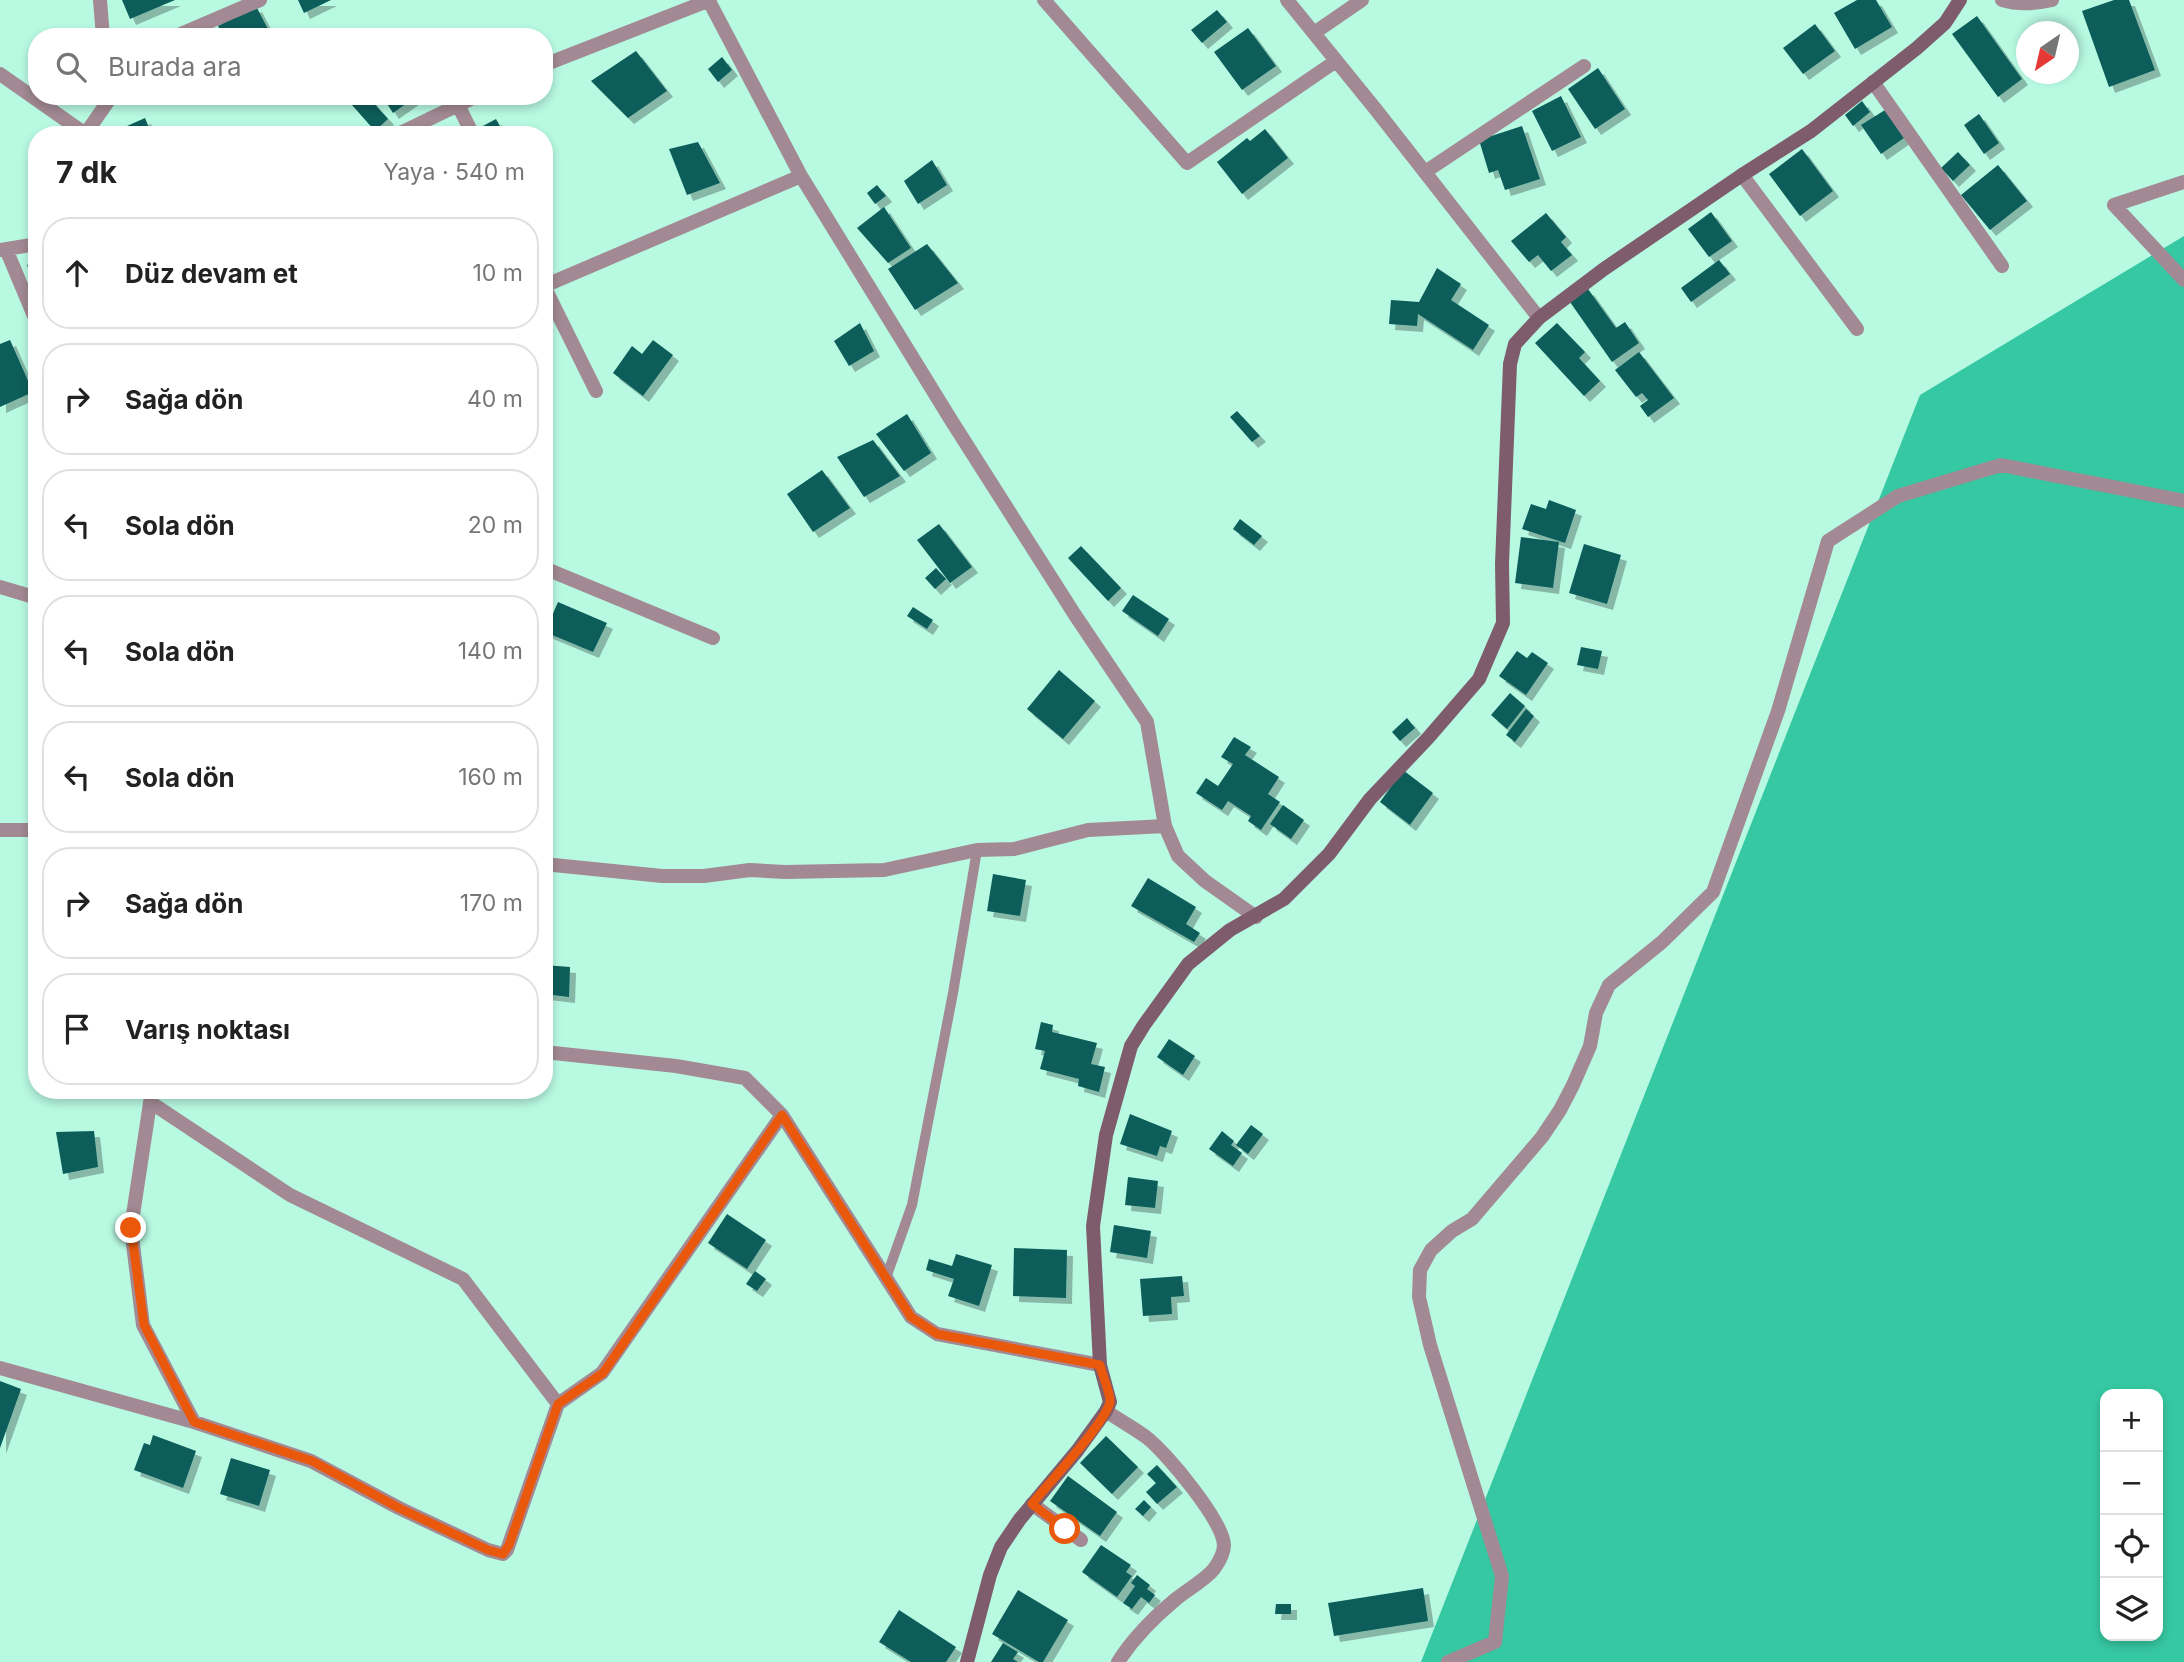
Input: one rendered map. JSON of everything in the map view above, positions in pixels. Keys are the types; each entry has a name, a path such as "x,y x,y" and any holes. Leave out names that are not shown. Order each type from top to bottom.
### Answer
{"street":[{"path":"100,0 102,28"},
{"path":"195,28 260,0"},
{"path":"1044,0 1187,163 1336,61"},
{"path":"1286,0 1539,318"},
{"path":"1314,33 1362,0"},
{"path":"967,1662 990,1575 1001,1547 1032,1504 1077,1451 1110,1402 1100,1365 1093,1226 1107,1135 1132,1046 1188,964 1230,930 1284,900 1329,854 1370,799 1479,679 1503,623 1502,564 1510,364 1515,344 1539,318 1604,269 1811,131 1917,48 1945,23 1960,0"},
{"path":"2002,0 2020,3 2052,0"},
{"path":"553,62 709,1 801,176 951,420 1075,615 1147,722 1165,826 1178,856 1205,881 1256,917"},
{"path":"1425,172 1584,66"},
{"path":"0,75 28,94"},
{"path":"1873,82 2002,266"},
{"path":"44,105 75,126"},
{"path":"92,126 106,105"},
{"path":"415,126 458,105 468,126"},
{"path":"1742,175 1857,329"},
{"path":"553,282 801,176"},
{"path":"2184,182 2114,205 2184,280"},
{"path":"28,246 3,250 28,304"},
{"path":"553,304 596,391"},
{"path":"1448,1662 1495,1642 1502,1576 1430,1345 1419,1297 1420,1270 1431,1250 1452,1231 1472,1219 1507,1181 1548,1128 1567,1097 1590,1046 1596,1013 1609,985 1662,942 1713,892 1778,711 1828,541 1898,496 2001,465 2184,501"},
{"path":"553,572 713,638"},
{"path":"0,587 28,595"},
{"path":"553,864 662,876 704,876 750,870 884,870 977,850 1014,849 1088,830 1165,826"},
{"path":"0,830 28,830"},
{"path":"553,1053 676,1066 744,1078 782,1115 911,1317 937,1334 1100,1365"},
{"path":"151,1099 131,1228 142,1311 144,1325 194,1422"},
{"path":"155,1099 290,1195 463,1279 558,1404"},
{"path":"0,1368 194,1422 312,1461 399,1508 488,1550 503,1554 509,1545 558,1404 603,1373 782,1115"},
{"path":"1106,1411 1148,1439 1197,1493 1212,1513 1223,1536 1224,1548 1220,1561 1212,1572 1156,1616 1133,1639 1118,1662"},
{"path":"1032,1504 1081,1540"}],"lane":[{"path":"886,1278 912,1205 953,993 977,850"}],"green space":[{"path":"2184,236 2184,1662 1421,1662 1920,395"}],"building":[{"path":"122,0 175,0 130,19"},
{"path":"298,0 331,0 304,13"},
{"path":"1857,0 1876,0 1892,27 1855,49 1834,13"},
{"path":"2114,0 2129,0 2155,70 2109,87 2082,11"},
{"path":"256,6 267,28 219,28 218,26"},
{"path":"1217,10 1227,22 1202,43 1191,30"},
{"path":"1977,16 2016,71 2016,84 1998,97 1952,34"},
{"path":"1815,24 1835,51 1803,74 1783,48"},
{"path":"1248,28 1276,66 1242,90 1214,52"},
{"path":"636,51 667,91 628,118 591,81"},
{"path":"722,57 732,70 718,82 708,69"},
{"path":"1598,68 1625,109 1595,129 1568,89"},
{"path":"1561,96 1581,137 1552,151 1532,111"},
{"path":"1862,101 1870,112 1853,126 1845,115"},
{"path":"352,105 375,105 388,119 380,126 371,126"},
{"path":"388,105 404,105 393,113"},
{"path":"1885,110 1904,138 1881,154 1861,125"},
{"path":"1979,114 1999,143 1984,154 1964,125"},
{"path":"145,118 148,126 127,126"},
{"path":"496,119 500,126 483,126"},
{"path":"1522,126 1540,179 1505,190 1498,170 1489,173 1479,140"},
{"path":"1265,129 1288,158 1242,194 1217,162 1247,138 1250,141"},
{"path":"698,142 720,183 687,195 669,149"},
{"path":"1802,149 1833,191 1800,216 1769,174"},
{"path":"1958,152 1970,165 1953,181 1941,168"},
{"path":"932,160 947,185 918,204 904,181"},
{"path":"1998,165 2027,201 1990,230 1961,195"},
{"path":"877,185 886,196 875,204 867,193"},
{"path":"884,207 911,248 888,263 857,228"},
{"path":"1711,212 1732,241 1709,257 1688,229"},
{"path":"1546,213 1566,237 1561,242 1572,255 1551,271 1538,255 1529,262 1511,241"},
{"path":"927,244 958,283 915,310 888,269"},
{"path":"1719,260 1730,274 1691,302 1681,288"},
{"path":"1437,268 1461,284 1451,300 1489,325 1473,350 1418,314 1417,326 1389,324 1391,300 1419,302"},
{"path":"1588,289 1616,328 1625,322 1639,343 1612,362 1570,302"},
{"path":"860,323 874,351 849,366 834,341"},
{"path":"1557,323 1585,352 1579,358 1600,381 1584,396 1535,343"},
{"path":"10,340 28,381 28,394 0,407 0,344"},
{"path":"653,340 673,355 643,396 613,373 632,346 642,354"},
{"path":"1639,352 1674,398 1648,417 1640,406 1648,400 1642,393 1636,397 1615,370"},
{"path":"1237,411 1260,436 1252,442 1230,417"},
{"path":"907,414 931,453 904,471 876,434"},
{"path":"873,440 900,476 864,497 837,457"},
{"path":"822,470 850,508 813,532 787,494"},
{"path":"1549,500 1576,510 1565,543 1522,529 1531,504 1546,509"},
{"path":"1240,519 1262,536 1254,545 1233,529"},
{"path":"939,524 972,567 950,583 917,540"},
{"path":"1521,537 1559,542 1553,588 1515,583"},
{"path":"1584,544 1621,555 1607,604 1569,593"},
{"path":"1081,546 1121,588 1108,601 1068,558"},
{"path":"936,568 946,579 935,589 925,578"},
{"path":"1133,595 1169,619 1158,636 1122,611"},
{"path":"558,602 607,623 593,652 553,635 553,614"},
{"path":"913,607 933,620 927,629 907,616"},
{"path":"1581,647 1602,651 1598,669 1577,665"},
{"path":"1517,651 1527,658 1532,652 1548,663 1526,695 1499,676"},
{"path":"1059,670 1095,701 1063,739 1027,709"},
{"path":"1510,693 1525,706 1507,729 1491,715"},
{"path":"1526,709 1534,716 1515,742 1506,735"},
{"path":"1407,718 1415,728 1400,741 1392,732"},
{"path":"1234,737 1251,747 1245,755 1279,777 1268,794 1280,802 1261,830 1248,821 1251,816 1228,801 1222,810 1196,793 1206,778 1218,786 1233,764 1221,757"},
{"path":"1403,770 1433,793 1410,825 1380,802"},
{"path":"1283,805 1304,820 1291,839 1270,824"},
{"path":"993,874 1026,880 1020,916 987,911"},
{"path":"1148,878 1196,907 1186,924 1200,933 1194,942 1131,906"},
{"path":"553,966 570,967 569,997 553,995"},
{"path":"1041,1022 1053,1025 1052,1032 1097,1043 1091,1064 1105,1067 1099,1092 1078,1086 1079,1079 1040,1069 1045,1051 1035,1049"},
{"path":"1169,1039 1195,1056 1183,1075 1157,1057"},
{"path":"1130,1114 1172,1131 1166,1148 1160,1146 1157,1156 1120,1144"},
{"path":"1251,1125 1263,1134 1248,1154 1236,1145"},
{"path":"94,1131 98,1167 63,1174 56,1132"},
{"path":"1222,1131 1234,1141 1231,1145 1242,1153 1233,1166 1209,1149"},
{"path":"1128,1177 1158,1181 1155,1208 1125,1205"},
{"path":"727,1214 766,1240 747,1269 708,1243"},
{"path":"1114,1225 1151,1231 1147,1258 1110,1252"},
{"path":"1014,1248 1067,1250 1066,1298 1013,1296"},
{"path":"956,1254 992,1265 979,1306 948,1296 954,1279 926,1270 929,1259 952,1266"},
{"path":"755,1271 766,1279 757,1291 746,1284"},
{"path":"1182,1276 1184,1296 1171,1297 1172,1314 1143,1316 1140,1279"},
{"path":"0,1381 21,1389 0,1448"},
{"path":"153,1435 196,1451 183,1488 134,1470 144,1443 150,1445"},
{"path":"1106,1436 1138,1467 1112,1494 1080,1463"},
{"path":"231,1458 270,1470 259,1506 220,1494"},
{"path":"1157,1465 1177,1487 1157,1504 1146,1492 1156,1483 1147,1474"},
{"path":"1068,1476 1117,1512 1100,1536 1050,1501"},
{"path":"1144,1500 1151,1507 1143,1516 1135,1509"},
{"path":"1101,1545 1131,1565 1126,1572 1132,1576 1117,1597 1082,1572"},
{"path":"1137,1575 1150,1585 1147,1589 1155,1595 1149,1603 1141,1597 1132,1609 1123,1603 1135,1586 1131,1583"},
{"path":"1423,1588 1428,1621 1334,1636 1328,1603"},
{"path":"1018,1590 1068,1620 1043,1662 992,1634"},
{"path":"1276,1604 1291,1604 1291,1614 1275,1614"},
{"path":"899,1610 956,1647 946,1662 911,1662 879,1642"},
{"path":"1003,1643 1018,1652 1013,1659 1018,1662 991,1662"}],"route":[{"path":"131,1228 144,1325 194,1422 312,1461 399,1508 488,1550 503,1554 509,1545 558,1404 603,1373 782,1115 911,1317 937,1334 1100,1365 1110,1402 1106,1411 1077,1451 1032,1504 1065,1529"}]}
